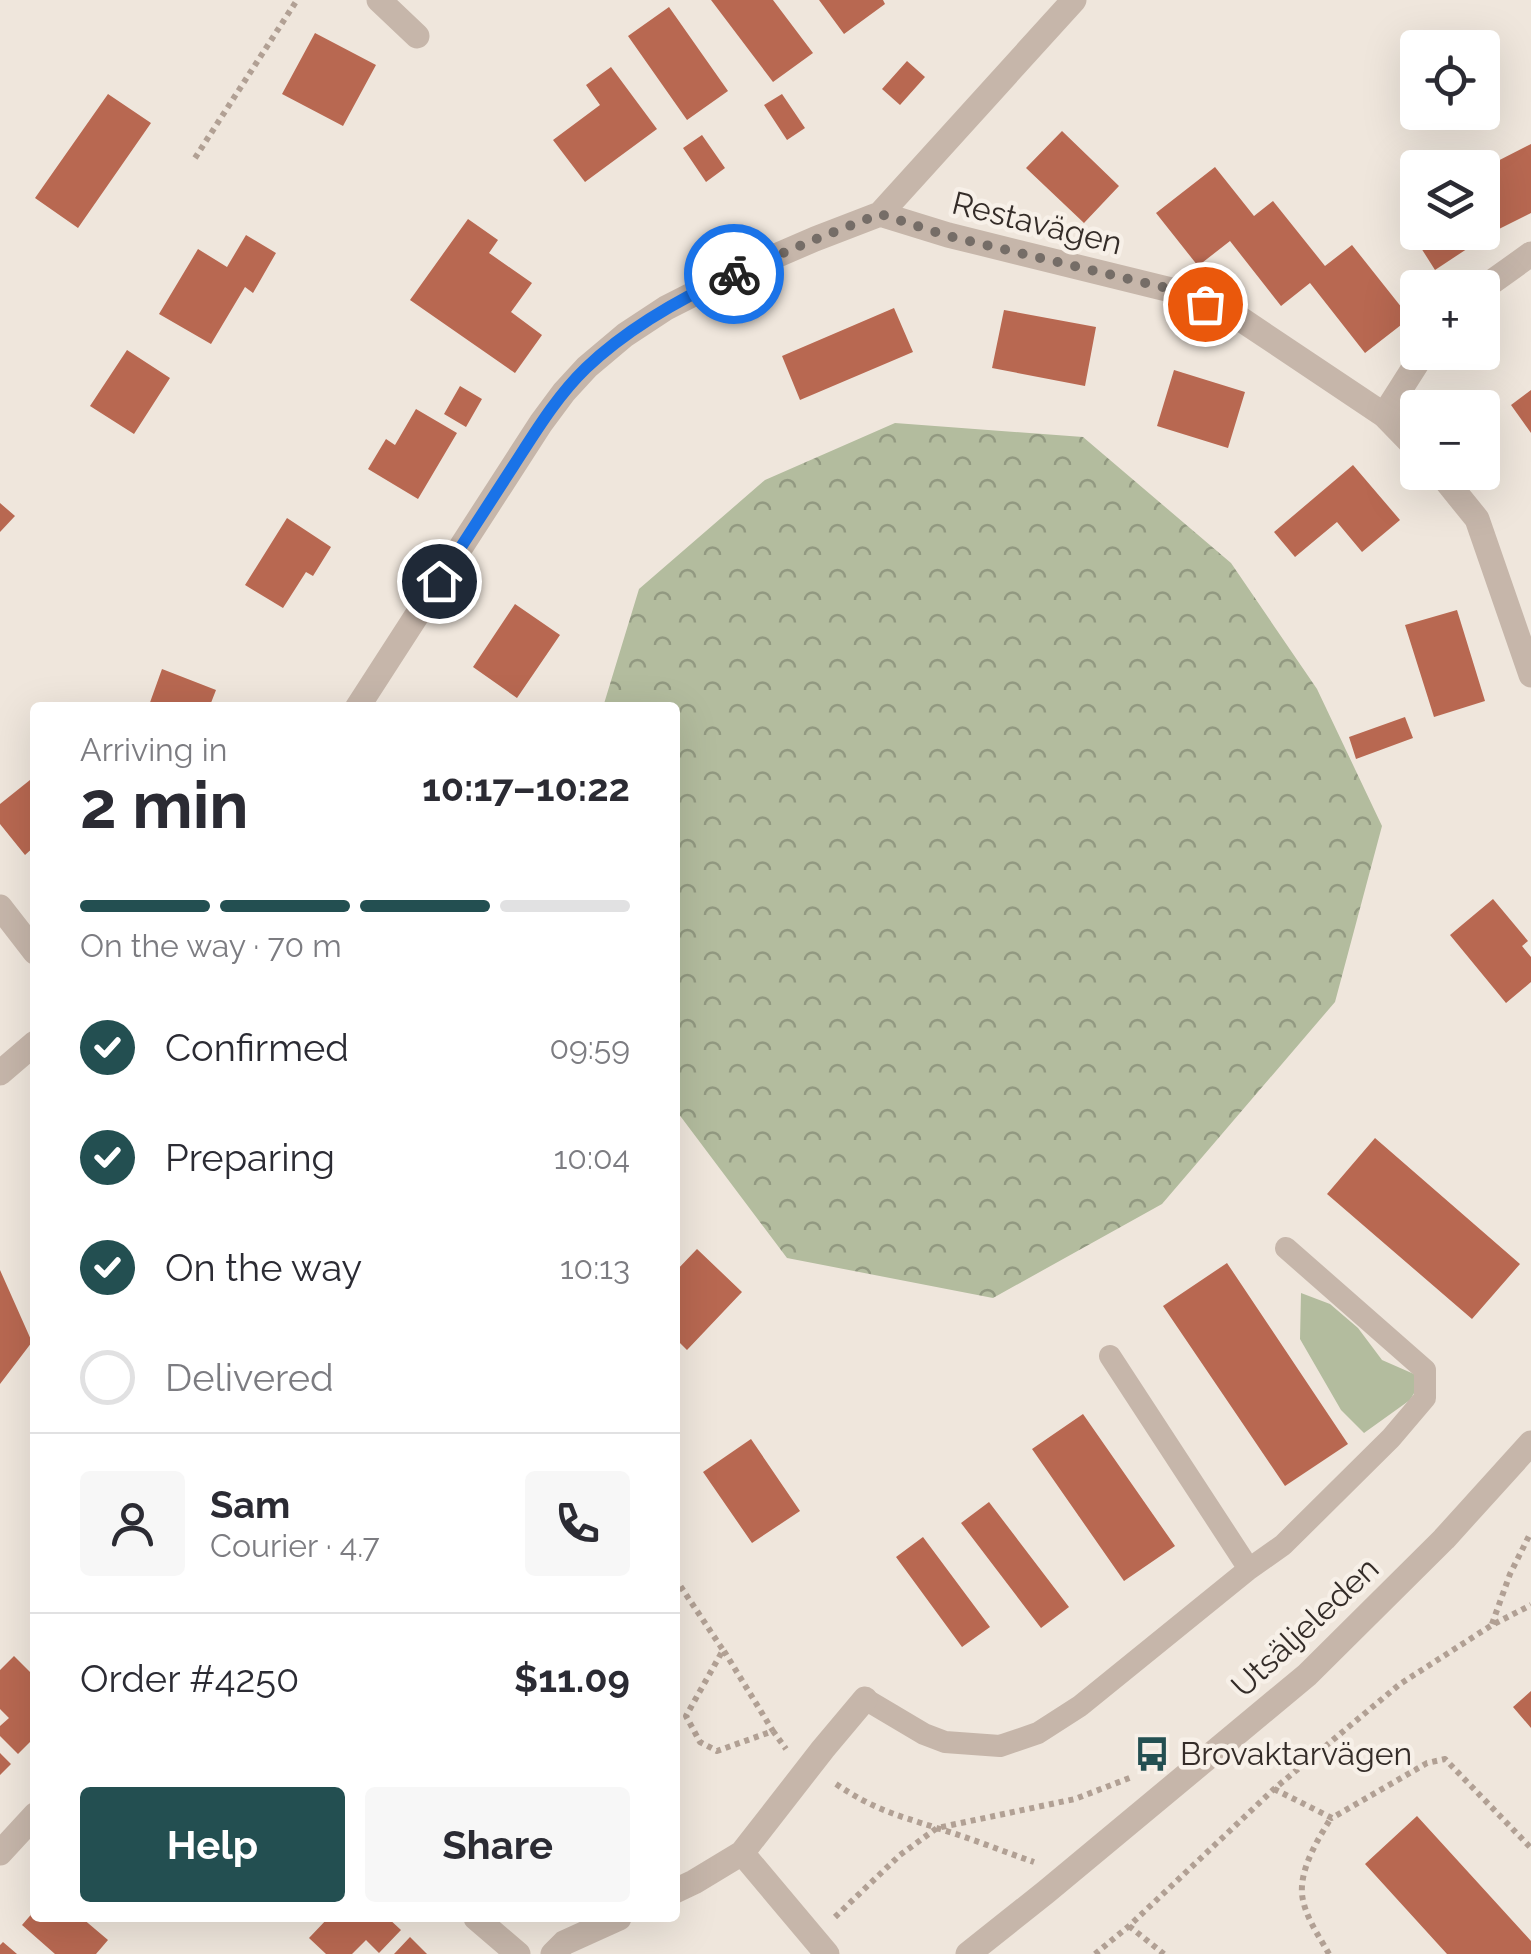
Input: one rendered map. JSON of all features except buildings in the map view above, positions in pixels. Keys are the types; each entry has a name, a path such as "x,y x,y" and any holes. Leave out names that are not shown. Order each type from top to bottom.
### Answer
{"street":[{"path":"379,0 418,36"},
{"path":"361,702 541,422 586,368 625,334 679,301 880,214 1074,0"},
{"name":"Restavägen","path":"880,214 948,236 1175,290 1236,316 1384,415 1400,431"},
{"path":"1500,276 1531,254"},
{"path":"1384,415 1413,370"},
{"path":"1454,490 1477,519 1531,675"},
{"path":"0,907 30,946"},
{"path":"0,1072 30,1046"},
{"name":"Utsäljeleden","path":"968,1954 1307,1675 1444,1539 1531,1443"},
{"path":"680,1889 742,1853 865,1699"},
{"path":"0,1853 30,1820"},
{"path":"742,1853 820,1946"},
{"path":"481,1922 518,1954"},
{"path":"553,1954 564,1943 610,1922"}],"lane":[{"path":"865,1699 945,1742 1000,1746 1038,1733 1080,1706 1283,1545 1391,1438 1425,1398 1425,1370 1286,1248"},
{"path":"1110,1356 1249,1569"}],"path":[{"path":"195,158 297,0"},
{"path":"1492,1626 1510,1574 1531,1532"},
{"path":"680,1586 786,1749"},
{"path":"1094,1954 1129,1926 1274,1789 1400,1684 1531,1604"},
{"path":"723,1650 686,1716 700,1742 717,1752 773,1731"},
{"path":"1329,1954 1307,1914 1302,1891 1313,1847 1332,1818 1426,1763 1445,1759 1531,1848"},
{"path":"820,1946 900,1854 937,1828 1075,1800 1146,1771"},
{"path":"836,1784 879,1809 1038,1864"},
{"path":"1274,1789 1332,1818"},
{"path":"1129,1926 1164,1954"}],"green space":[{"path":"895,423 1083,437 1231,563 1317,689 1382,826 1335,1002 1162,1204 993,1298 787,1258 680,1116 680,702 605,702 639,589 765,480"},
{"path":"1301,1293 1330,1304 1358,1328 1382,1360 1423,1378 1410,1400 1364,1433 1341,1410 1300,1339"}],"way so far":[{"path":"734,274 880,214 948,236 1175,290 1205,304"}],"place":[{"name":"Brovaktarvägen","path":"1152,1754"}],"route":[{"path":"439,581 541,422 586,368 625,334 666,308 734,274"}]}
